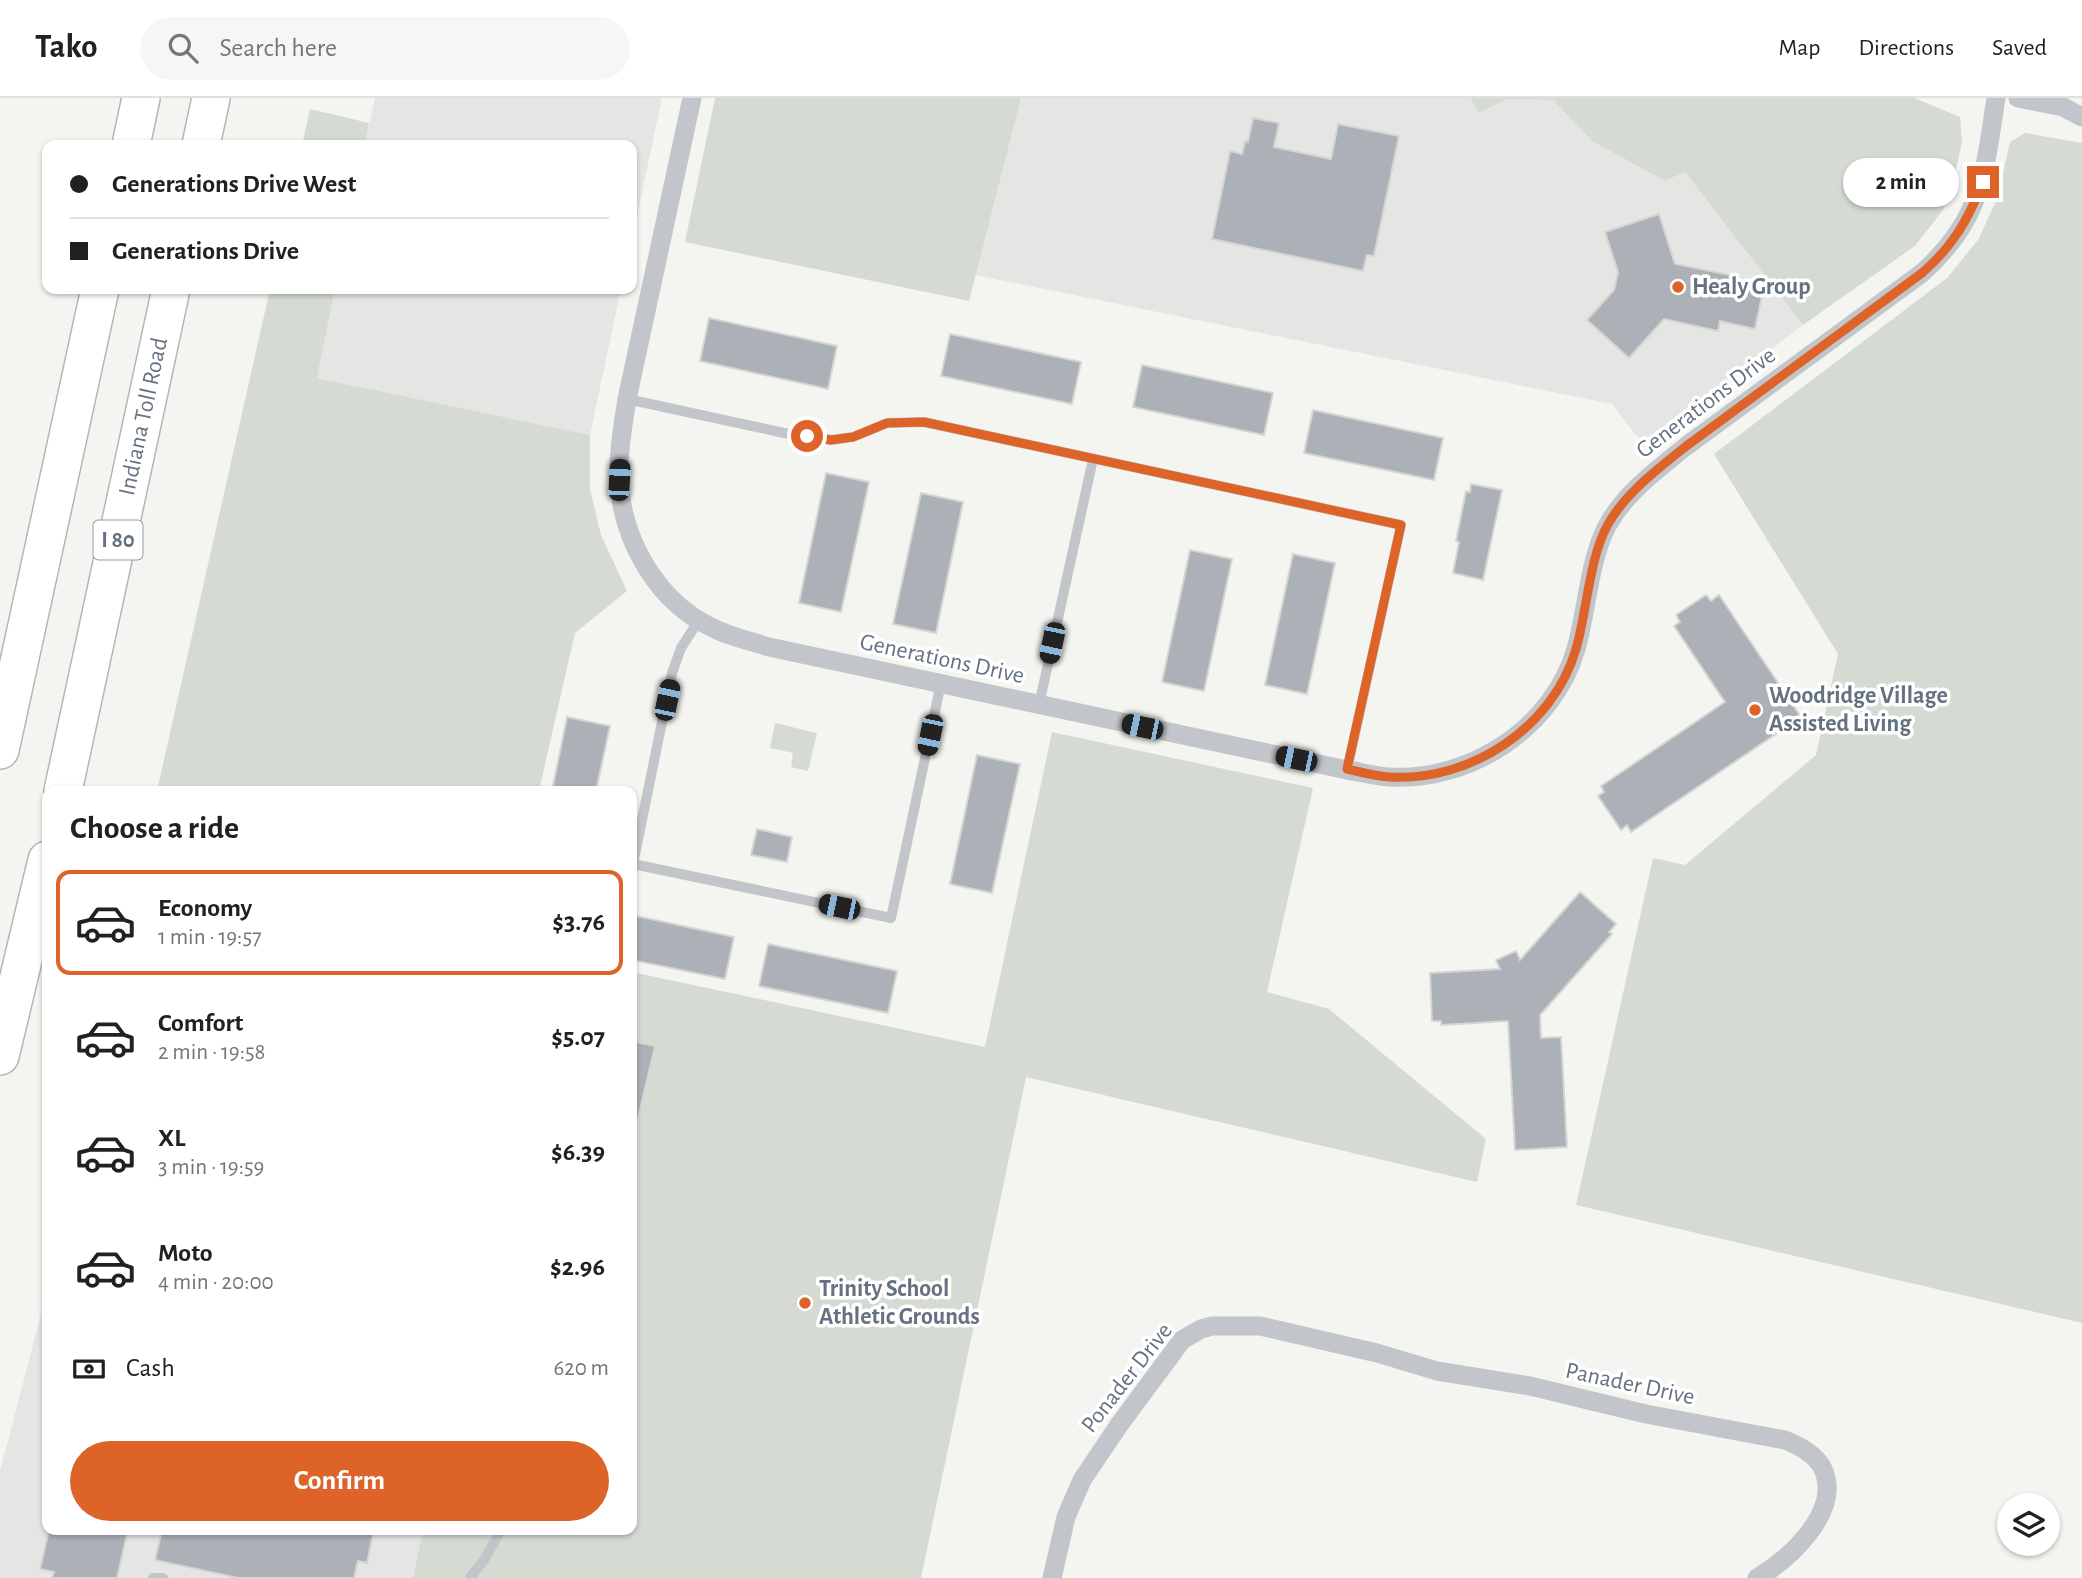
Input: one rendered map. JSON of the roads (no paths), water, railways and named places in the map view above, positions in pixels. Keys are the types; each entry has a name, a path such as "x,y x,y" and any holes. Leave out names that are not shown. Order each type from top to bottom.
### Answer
{"highway":[{"path":"132,140 141,98"},
{"path":"202,140 211,98"},
{"path":"0,750 99,294"},
{"name":"Indiana Toll Road","path":"64,786 170,294"},
{"path":"0,1056 42,881"}],"street":[{"name":"Generations Drive","path":"692,98 627,399 619,480 623,509 633,542 649,575 670,597 699,621 714,629 769,647 1389,777 1425,775 1476,761 1503,746 1544,709 1563,680 1575,650 1595,562 1607,526 1647,477 1922,273 1941,256 1973,208 1983,182 1996,98"},
{"path":"2018,98 2073,106 2082,117"},
{"name":"Ponader Drive","path":"1052,1578 1066,1517 1082,1480 1182,1340 1201,1329 1212,1326 1261,1325 1377,1353 1437,1371 1530,1387"},
{"name":"Panader Drive","path":"1530,1387 1646,1414 1784,1440 1813,1457 1825,1474 1826,1495 1822,1510 1812,1529 1796,1549 1757,1578"}],"lane":[{"path":"627,399 784,433 831,440 853,437 887,423 924,422 1401,525 1347,769"},
{"path":"1039,705 1093,459"},
{"path":"637,844 672,673 681,648 699,621"},
{"path":"637,865 891,918 941,683"},
{"path":"470,1578 498,1535"},
{"path":"153,1578 163,1578"}],"place":[{"name":"Healy Group","path":"1678,287"},
{"name":"Woodridge Village Assisted Living","path":"1755,710"},
{"name":"Trinity School Athletic Grounds","path":"805,1303"}]}
